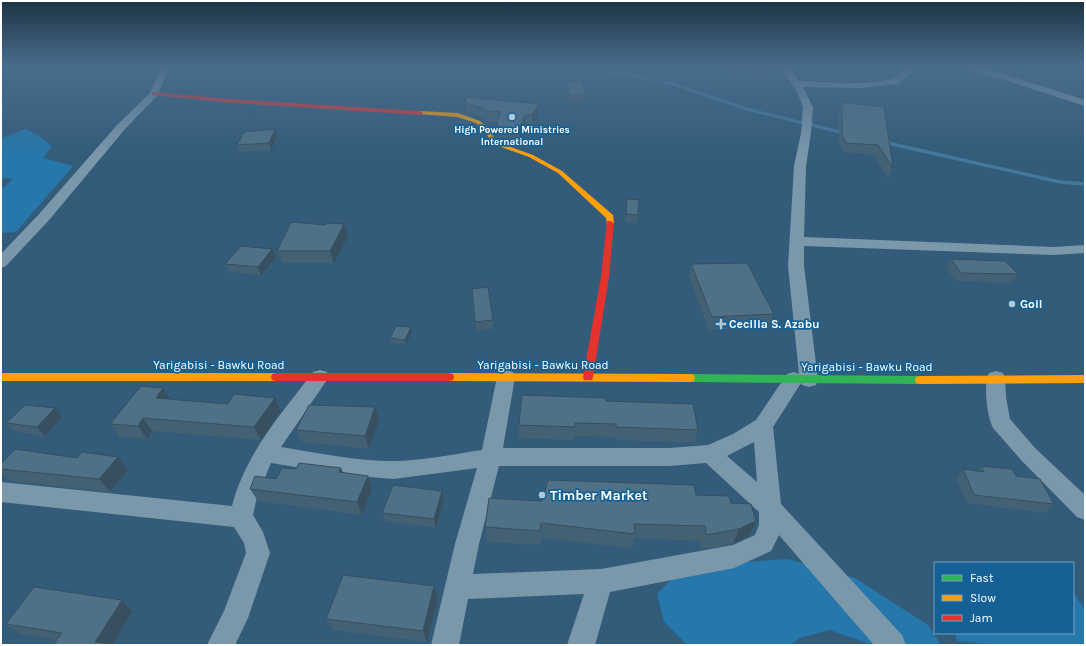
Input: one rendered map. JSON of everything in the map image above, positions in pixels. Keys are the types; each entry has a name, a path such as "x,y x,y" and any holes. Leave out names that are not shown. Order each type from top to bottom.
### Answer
{"main road":[{"path":"178,96 232,101 458,115 468,117 478,122 490,138 496,143 531,156 560,172 610,217 610,240 600,317 588,377"},
{"name":"Yarigabisi - Bawku Road","path":"1,377 588,377 801,380 996,378 1085,379"}],"street":[{"path":"1,263 6,252 45,216 121,127 152,96"},
{"path":"265,452 344,466 394,470 450,464 491,457 669,457 710,454 740,440 763,426 801,380 796,241 800,166 806,133 808,107 803,96"},
{"path":"1064,96 1085,103"},
{"path":"796,241 1054,251 1085,249"},
{"path":"221,645 236,618 258,553 255,540 241,517 243,504 251,480 265,452 320,377"},
{"path":"445,645 467,544 491,457 506,377"},
{"path":"996,378 996,396 1000,422 1028,454 1085,510"},
{"path":"458,587 601,582 734,556 763,543 771,525 763,426"},
{"path":"710,454 770,508 892,645"},
{"path":"1,492 241,517"},
{"path":"581,645 601,582"}],"shaded area":[{"path":"26,129 39,136 52,146 43,158 73,166 16,232 1,233 1,190 13,179 1,178 1,138"},
{"path":"788,559 855,578 928,625 941,645 872,645 830,630 800,638 791,645 687,645 664,622 657,594 676,575 718,564"},
{"path":"1074,594 1085,609 1085,645 999,645 957,641 955,634 1074,634"}],"building":[{"path":"466,97 539,104 532,115 525,115 519,129 500,128 497,123 501,112 487,111 483,108 466,103"},
{"path":"842,102 884,107 893,168 878,145 846,143 842,135"},
{"path":"275,129 269,143 237,145 244,132"},
{"path":"627,199 639,200 638,215 626,214"},
{"path":"291,222 326,225 327,223 344,224 330,251 277,251"},
{"path":"241,246 272,249 258,267 225,264"},
{"path":"951,259 1005,261 1018,274 961,273"},
{"path":"747,263 774,314 712,317 691,264"},
{"path":"488,287 493,320 475,322 472,289"},
{"path":"396,326 411,327 405,340 390,338"},
{"path":"141,386 163,388 156,398 228,404 234,394 275,398 254,427 143,418 138,426 110,424"},
{"path":"522,395 606,398 606,401 693,404 698,430 616,427 616,424 575,423 575,427 519,425"},
{"path":"25,405 55,408 37,427 6,423"},
{"path":"309,405 375,407 365,436 296,430"},
{"path":"15,449 77,458 82,452 118,457 99,479 1,469 1,464"},
{"path":"299,463 341,468 339,472 368,476 357,502 250,489 255,476 276,479 282,468 296,469"},
{"path":"981,466 1012,469 1016,476 1040,479 1054,504 974,495 963,469 984,472"},
{"path":"548,480 694,485 696,495 729,496 731,503 751,504 756,521 739,529 706,535 705,526 634,524 635,534 541,523 540,531 485,527 489,498 542,501"},
{"path":"393,485 442,491 434,519 382,513"},
{"path":"343,575 434,586 423,631 326,619"},
{"path":"34,587 122,600 95,642 115,645 53,645 62,633 6,624"}],"waterway":[{"path":"709,96 747,109 844,133"},
{"path":"883,142 1060,182 1085,184"}],"traffic: fast":[{"path":"690,378 920,380"}],"traffic: slow":[{"path":"420,113 458,115 478,122 485,128 495,143 531,156 560,172 610,217 610,223"},
{"path":"1,377 276,377"},
{"path":"449,377 690,378"},
{"path":"920,380 1085,379"}],"traffic: jam":[{"path":"178,96 420,113"},
{"path":"588,377 605,277 610,223"},
{"path":"276,377 449,377"}],"place":[{"name":"High Powered Ministries International","path":"512,117"},
{"name":"Goil","path":"1012,304"},
{"name":"Cecilia S. Azabu","path":"721,324"},
{"name":"Timber Market","path":"542,495"}]}
